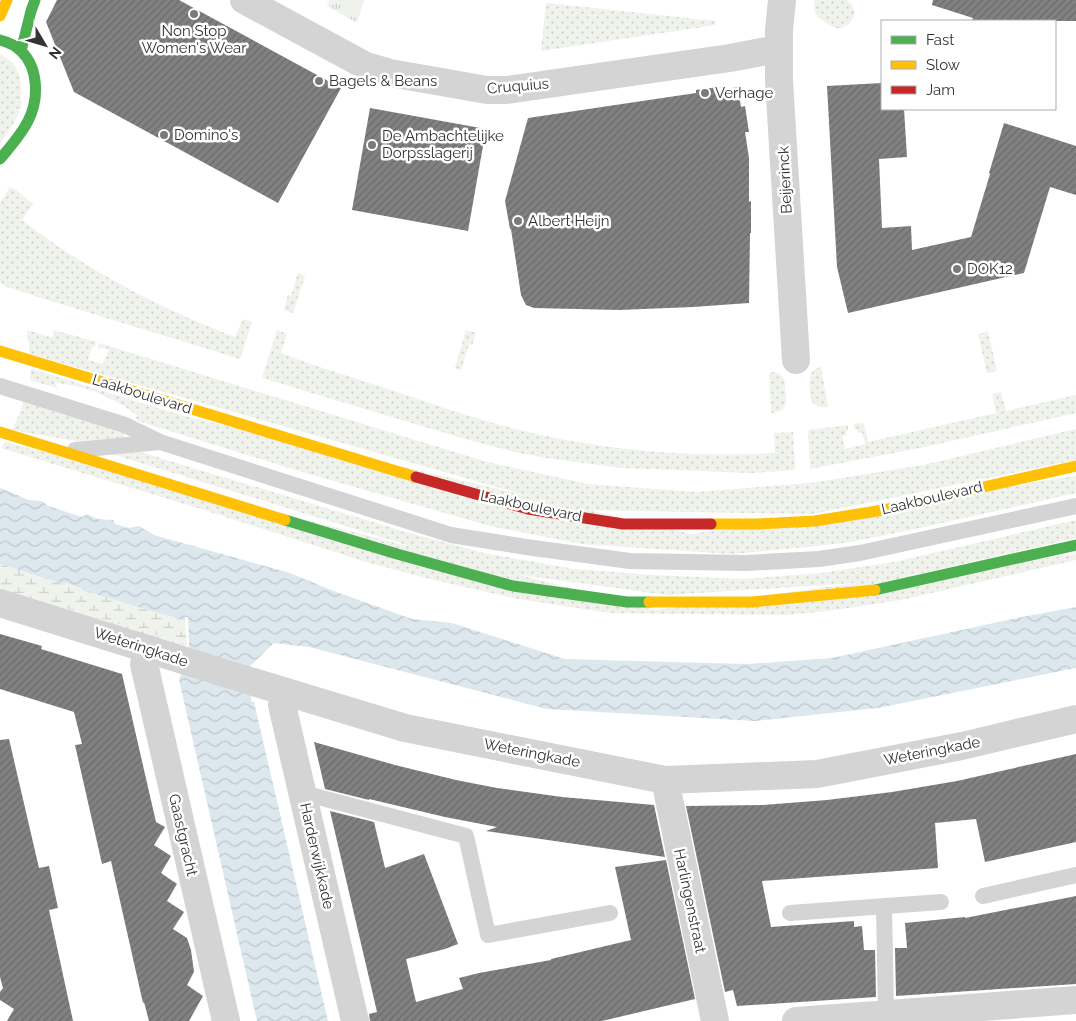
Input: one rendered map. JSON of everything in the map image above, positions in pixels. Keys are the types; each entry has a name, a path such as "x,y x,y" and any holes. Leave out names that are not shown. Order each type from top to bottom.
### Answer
{"main road":[{"path":"0,16 7,0"},
{"path":"22,51 31,11 36,0"},
{"path":"0,40 9,42 22,51 34,78 36,96 32,114 0,159"},
{"name":"Laakboulevard","path":"0,351 459,490 528,509 623,524 757,524 814,521 883,510 1076,466"},
{"path":"0,432 397,554 513,586 627,602 752,602 871,591 1076,545"}],"street":[{"name":"Cruquius","path":"244,0 366,66 390,74 487,90 507,90 767,51 779,52"},
{"name":"Beijerinck","path":"782,0 779,30 779,80 796,360"},
{"name":"Weteringkade","path":"0,603 405,728 665,780 817,774 962,746 1076,719"},
{"name":"Gaastgracht","path":"149,649 144,664 226,1021"},
{"name":"Harderwijkkade","path":"286,692 282,705 355,1021"},
{"name":"Harlingenstraat","path":"665,780 715,1021"},
{"path":"796,1021 1076,1000"}],"lane":[{"path":"0,386 125,425 160,442 451,535 630,561 746,564 819,560 860,553 1076,506"},
{"path":"60,451 160,442"},
{"path":"303,793 466,836 488,934 610,913"},
{"path":"983,896 1076,875"},
{"path":"790,913 941,902"},
{"path":"884,906 886,1014"}],"green space":[{"path":"329,0 364,0 357,23 327,6"},
{"path":"815,0 847,0 854,10 852,20 844,27 834,28 816,14 814,8"},
{"path":"546,3 716,21 716,25 541,51"},
{"path":"0,54 11,62 20,77 21,108 0,144"},
{"path":"10,187 33,204 22,220 97,271 179,314 235,337 243,319 252,322 240,359 38,297 7,287 0,282 0,203"},
{"path":"298,273 305,276 293,313 284,310 288,295 291,296"},
{"path":"27,330 53,338 54,330 97,342 92,347 88,360 103,364 109,349 98,348 99,343 487,462 588,484 695,492 811,483 923,465 1076,429 1076,460 813,514 578,510 30,354"},
{"path":"277,330 287,334 281,353 318,367 461,413 541,435 607,447 674,453 742,454 775,453 774,433 793,432 795,468 794,470 752,473 622,468 546,458 465,439 262,378"},
{"path":"466,330 476,333 472,345 469,344 461,370 455,368"},
{"path":"988,332 997,371 987,373 978,334"},
{"path":"821,367 828,407 819,407 811,401 811,375 813,371"},
{"path":"31,369 184,416 692,534 1076,476 1076,493 911,530 818,546 732,554 582,544 490,526 299,471 138,421 135,418 138,416 119,403 88,389 55,383 57,388 30,380"},
{"path":"774,372 784,379 786,401 781,410 771,413 769,373"},
{"path":"1001,392 1006,411 1076,395 1076,413 920,448 810,469 808,430 848,425 847,435 842,436 845,449 865,444 862,432 858,433 857,429 854,429 854,424 864,424 868,442 996,413 992,394"},
{"path":"24,401 122,432 124,433 124,438 76,441 12,430"},
{"path":"5,442 655,610 1076,554 1076,560 901,600 828,611 787,615 611,613 518,599 366,562 1,448"},
{"path":"140,452 406,532 484,553 574,569 743,579 821,573 894,562 1076,520 1076,538 888,581 667,595 491,571 112,454"},
{"path":"0,564 185,621 187,644 0,589"},
{"path":"0,589 187,644 184,652 0,596"}],"water":[{"path":"0,488 29,500 42,501 48,506 82,517 87,514 98,519 113,520 115,524 129,528 139,526 154,535 290,573 412,619 452,623 565,659 747,664 832,658 1076,607 1076,668 878,708 755,721 547,709 309,647 274,643 250,666 251,701 254,702 328,1021 257,1021 179,680 189,645 188,617 185,617 185,621 0,564"}],"building":[{"path":"57,0 179,0 341,88 278,203 74,92 46,22"},
{"path":"933,0 1076,0 1076,21 972,20 973,18 932,5"},
{"path":"881,83 881,110 904,110 907,157 879,159 882,228 911,226 912,250 971,237 1004,123 1076,146 1076,195 1050,187 1024,273 848,313 837,267 827,86"},
{"path":"718,87 719,90 738,87 741,107 745,106 749,132 745,132 749,158 749,202 751,201 749,303 619,310 534,308 526,305 521,295 505,201 528,118 696,93 696,90"},
{"path":"370,108 486,129 468,231 352,210"},
{"path":"0,634 42,646 41,649 122,674 156,822 165,827 154,845 171,856 161,873 177,884 167,901 184,912 173,929 187,938 191,950 194,972 187,985 203,996 189,1021 149,1021 143,1003 111,861 102,864 75,745 82,744 74,712 0,689"},
{"path":"9,739 39,868 49,866 58,908 49,910 73,1021 7,1021 14,1009 0,1000 0,992 3,988 0,977 0,740"},
{"path":"314,742 395,765 497,788 562,797 654,805 665,857 486,831 497,827 325,789"},
{"path":"1076,754 1076,842 985,862 976,819 935,823 938,868 762,881 771,927 854,921 854,927 862,926 864,950 875,950 876,997 737,1006 733,990 725,992 686,806 763,805 892,792 957,781"},
{"path":"330,811 374,822 385,868 424,854 458,944 406,959 416,1002 463,989 459,978 551,960 631,940 615,867 666,860 695,999 602,1021 370,1021 369,1014 377,1012"},
{"path":"1076,896 1076,984 896,996 895,948 907,948 905,923 965,918"}],"traffic: fast":[{"path":"21,51 35,0"},
{"path":"0,40 16,47 27,58 34,75 35,84 32,113 19,136 0,159"},
{"path":"285,520 397,554 513,586 627,602 649,602"},
{"path":"875,590 1076,545"}],"traffic: slow":[{"path":"0,16 7,0"},
{"path":"0,351 416,477"},
{"path":"0,432 285,520"},
{"path":"711,524 815,521 883,510 1076,466"},
{"path":"649,602 752,602 875,590"}],"traffic: jam":[{"path":"416,477 528,509 623,524 711,524"}],"place":[{"name":"Non Stop Women's Wear","path":"194,14"},
{"name":"Bagels & Beans","path":"319,81"},
{"name":"Verhage","path":"705,93"},
{"name":"Domino's","path":"164,135"},
{"name":"De Ambachtelijke Dorpsslagerij","path":"372,145"},
{"name":"Albert Heijn","path":"518,221"},
{"name":"DOK12","path":"957,269"}]}
